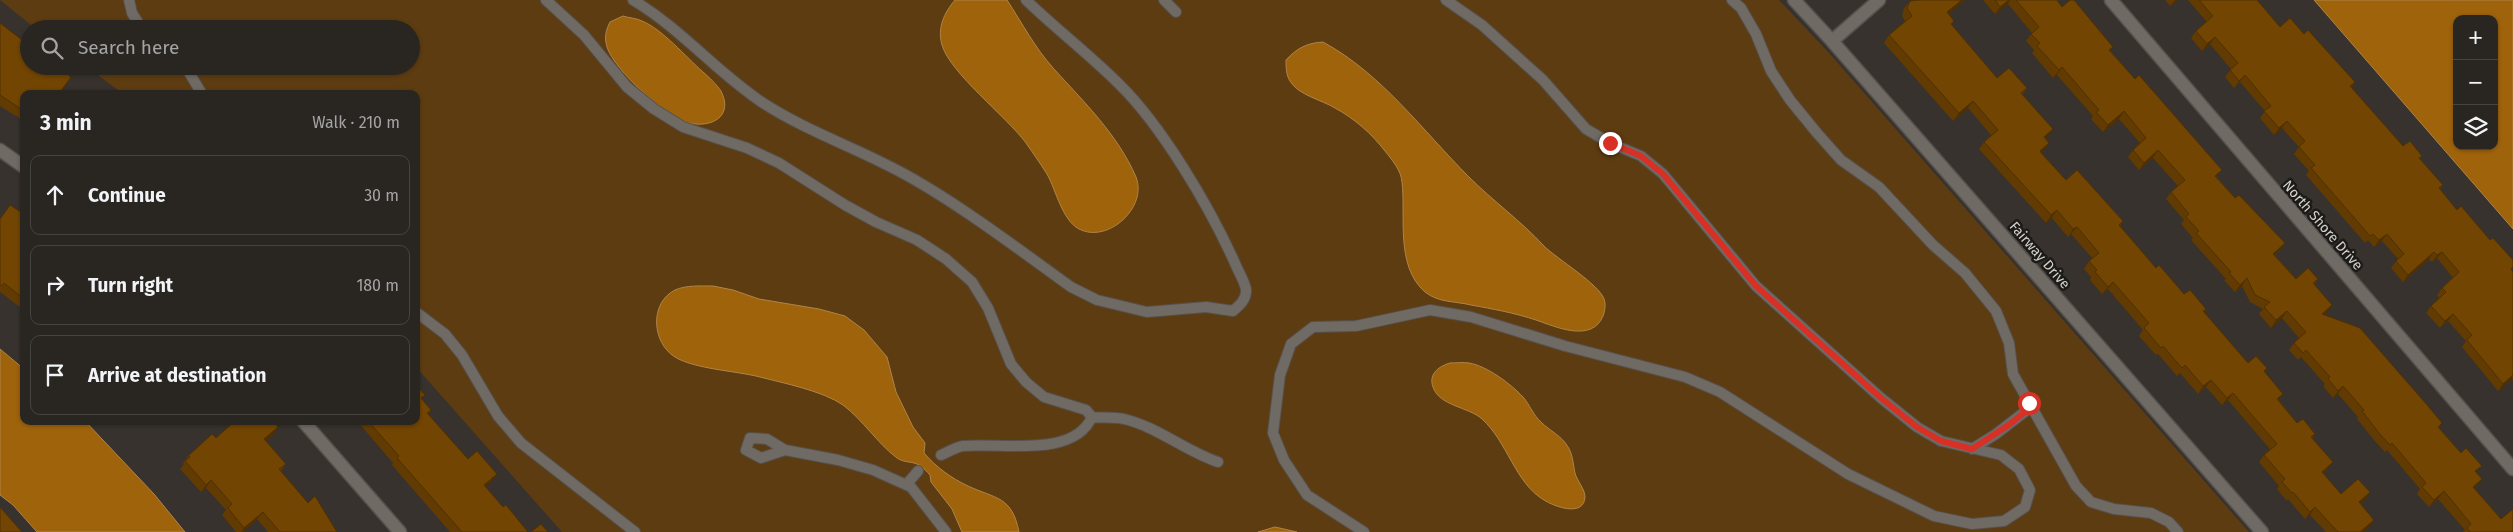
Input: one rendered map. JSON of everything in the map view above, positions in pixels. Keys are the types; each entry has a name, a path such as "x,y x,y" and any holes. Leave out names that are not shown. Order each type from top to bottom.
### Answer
{"street":[{"name":"Fairway Drive","path":"1794,0 2262,532"},
{"path":"1832,41 1879,0"},
{"name":"North Shore Drive","path":"2111,0 2513,469"},
{"path":"0,150 20,164"},
{"path":"306,425 400,532"}],"lane":[{"path":"128,0 136,20"},
{"path":"546,0 584,35 627,87 654,109 683,127 747,148 779,163 876,222 917,240 946,260 972,282 988,308 1011,364 1026,382 1044,396 1086,410 1092,417 1124,419 1163,434 1200,455 1218,462"},
{"path":"633,0 660,16 741,88 764,104 811,130 914,180 1071,287 1096,300 1147,312 1206,306 1234,310 1243,303 1246,290 1224,239 1157,131 1119,84 1026,0"},
{"path":"1164,0 1176,12"},
{"path":"1364,532 1308,495 1284,460 1273,433 1280,375 1291,344 1312,327 1356,326 1430,310 1471,316 1566,346 1685,378 1720,392 1848,474 1934,516 1972,524 2004,521 2024,507 2030,490 2019,469 2001,455 1941,441 1917,427 1881,398 1756,286 1663,174 1641,156 1610,143 1586,129 1531,68 1482,25 1446,0"},
{"path":"1732,0 1741,8 1756,34 1771,70 1790,100 1817,133 1841,160 1879,187 1933,245 1965,273 1996,311 2008,342 2014,374 2076,486 2091,502 2114,510 2151,513 2169,522 2178,532"},
{"path":"189,75 199,90"},
{"path":"420,315 445,334 462,355 498,416 521,443 635,532"},
{"path":"1972,449 2003,429 2031,407"},
{"path":"941,454 960,447 1043,446 1070,439 1088,426 1092,417"},
{"path":"785,450 838,460 873,470 911,487 946,532"},
{"path":"906,485 918,471"}],"shaded area":[{"path":"0,0 1779,0 1830,54 2249,532 562,532 420,372 420,90 118,90 98,75 420,75 420,20 25,20"},
{"path":"955,0 1007,0 1047,61 1110,133 1129,162 1136,177 1138,188 1136,200 1131,211 1123,220 1113,227 1102,231 1090,232 1079,229 1068,219 1047,174 1026,143 967,81 947,56 942,45 940,33 942,21"},
{"path":"2314,0 2513,0 2513,229"},
{"path":"623,16 640,20 658,30 715,84 721,91 725,108 718,119 705,124 697,124 679,119 667,112 630,80 612,57 606,40 610,22"},
{"path":"1323,42 1344,55 1383,86 1478,186 1550,251 1601,293 1605,308 1598,324 1591,329 1573,331 1512,313 1441,300 1425,292 1409,269 1404,240 1402,182 1396,165 1374,138 1356,122 1330,105 1299,90 1289,79 1286,71 1286,60 1303,47"},
{"path":"713,286 733,290 759,299 819,309 845,316 864,330 887,357 896,392 913,427 925,443 924,453 956,479 1001,500 1012,511 1019,532 962,532 952,509 931,482 930,475 920,466 897,458 883,446 864,424 835,400 791,385 693,364 675,357 667,351 658,333 658,313 661,304 667,296 679,288"},
{"path":"0,349 20,366 20,425 89,425 154,494 185,532 37,532 13,505 0,495"},
{"path":"1450,363 1476,365 1498,376 1518,392 1544,425 1563,440 1570,450 1576,476 1585,494 1583,503 1579,507 1568,509 1561,507 1544,500 1534,493 1518,473 1491,428 1476,415 1448,402 1436,393 1432,378 1439,368"},
{"path":"1275,527 1297,532 1258,532"}],"building":[{"path":"1962,0 1947,12 1954,21 1951,24 1997,78 2009,68 2027,88 2021,93 2053,129 2044,137 2049,143 2040,151 2042,154 2066,180 2077,170 2123,221 2119,225 2156,268 2159,265 2184,294 2190,290 2206,309 2203,311 2248,363 2256,356 2267,368 2264,371 2283,394 2277,399 2297,423 2303,419 2315,434 2311,437 2333,462 2322,472 2341,494 2358,479 2370,492 2359,502 2374,520 2360,532 2338,532 2315,507 2310,512 2282,482 2285,479 2264,455 2277,444 2233,393 2227,398 2211,380 2203,386 2185,365 2182,368 2163,346 2161,348 2144,328 2149,323 2113,282 2108,287 2095,272 2097,270 2089,261 2099,253 2077,227 2073,229 2057,210 2051,215 1984,142 1998,130 1973,101 1959,113 1889,35 1912,16 1907,8 1910,1"},
{"path":"1995,0 2009,0 2000,7"},
{"path":"2016,0 2057,0 2062,7 2070,0 2074,0 2113,47 2109,50 2135,79 2139,75 2222,170 2215,176 2235,198 2239,195 2285,243 2273,254 2296,279 2308,268 2318,279 2313,283 2332,305 2322,314 2360,328 2442,423 2438,427 2461,453 2466,448 2482,466 2475,471 2482,479 2473,487 2501,519 2513,509 2513,532 2470,532 2467,528 2471,524 2444,491 2434,500 2422,487 2426,483 2392,443 2390,445 2379,433 2362,411 2364,410 2343,386 2338,391 2328,379 2330,377 2306,350 2303,353 2294,343 2306,332 2287,311 2276,320 2264,307 2270,302 2255,295 2247,278 2240,285 2229,273 2231,272 2196,233 2199,231 2186,217 2189,214 2171,192 2185,180 2158,150 2144,163 2133,150 2146,138 2124,111 2108,125 2096,112 2099,110 2062,67 2059,70 2037,46 2040,43 2031,34 2039,27"},
{"path":"2199,0 2257,0 2280,27 2290,18 2304,34 2308,30 2355,82 2350,86 2403,146 2410,141 2422,156 2419,158 2443,185 2439,188 2457,210 2461,206 2490,240 2493,238 2513,260 2513,267 2511,269 2513,272 2513,375 2503,384 2467,340 2472,335 2453,314 2445,321 2431,306 2446,292 2442,288 2459,272 2442,252 2437,255 2434,252 2408,275 2396,261 2404,254 2387,234 2379,240 2373,234 2370,236 2311,168 2315,165 2299,147 2305,141 2287,121 2279,128 2264,111 2271,106 2245,75 2239,81 2230,70 2238,63 2215,37 2207,44 2196,31 2213,16"},
{"path":"0,23 20,38 20,75 68,75 71,77 61,90 20,90 20,108 0,95"},
{"path":"10,205 20,211 20,296 4,283 2,286 0,284 0,219"},
{"path":"420,389 425,395 421,398 431,410 427,413 468,459 477,451 497,474 484,485 503,507 506,505 528,532 462,532 397,458 399,456 372,425 420,425"},
{"path":"231,425 276,425 278,427 264,439 286,464 279,469 308,503 315,496 337,532 280,532 263,512 244,528 228,508 232,504 211,480 206,485 185,461 212,434 216,438"},
{"path":"0,507 22,532 0,532"},
{"path":"541,524 548,532 531,532"}],"route":[{"path":"1610,143 1641,156 1663,174 1724,250 1756,286 1832,356 1917,427 1941,441 1972,449 2010,424 2031,407 2029,403"}]}
